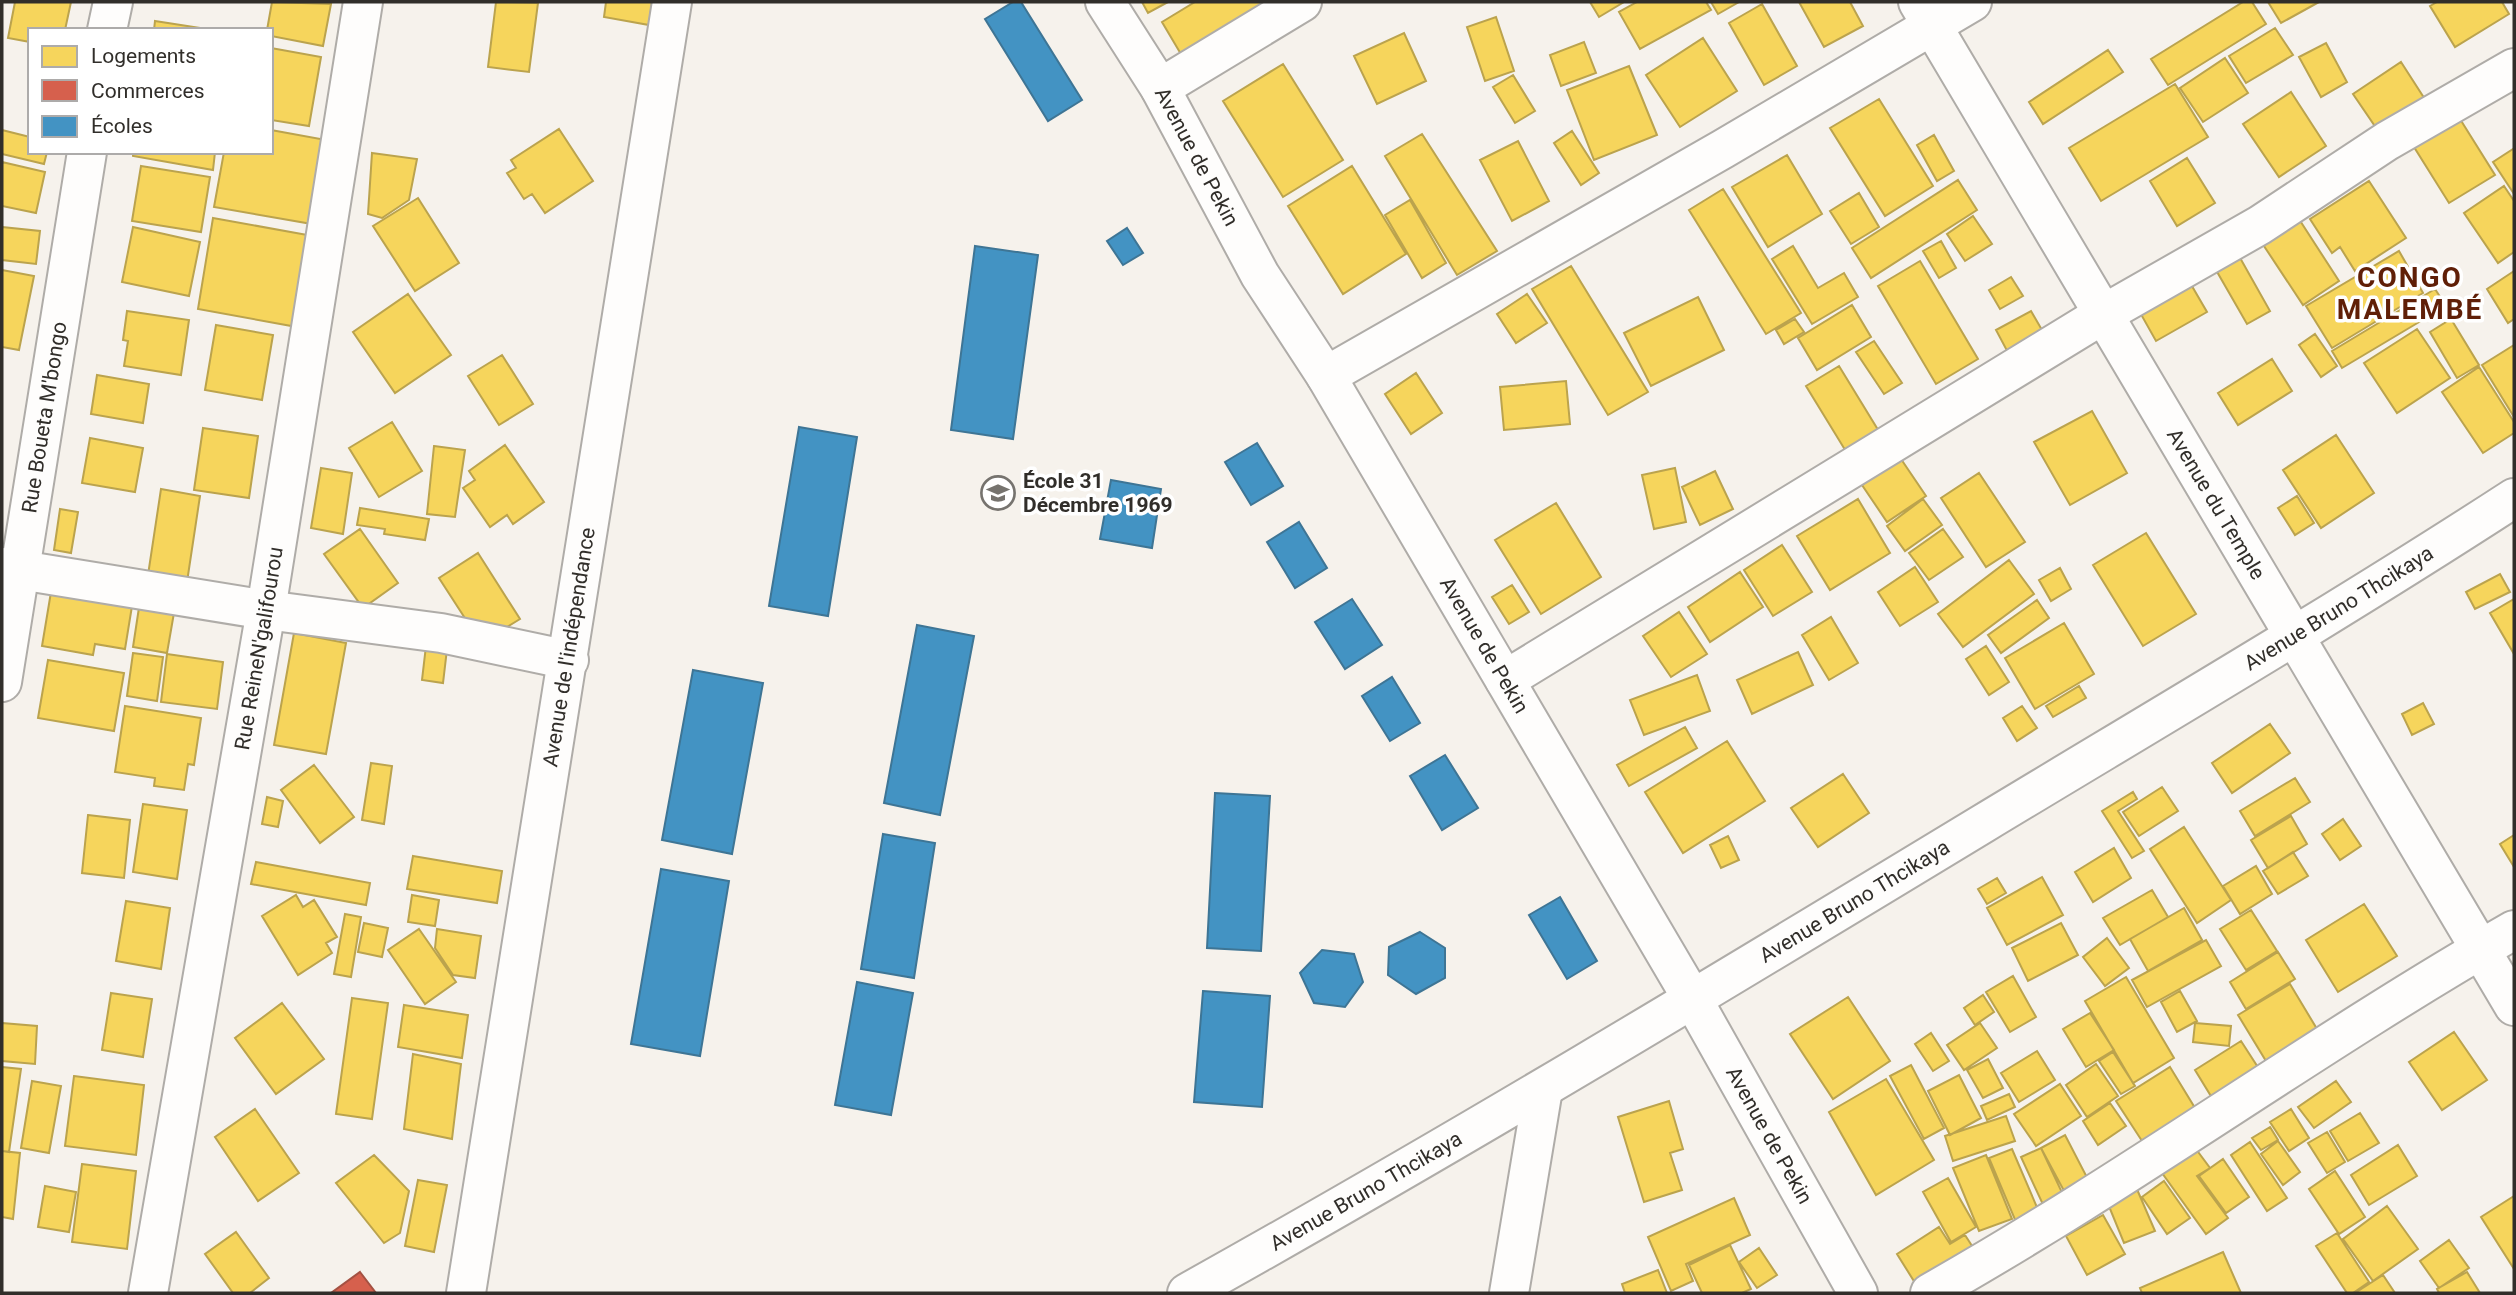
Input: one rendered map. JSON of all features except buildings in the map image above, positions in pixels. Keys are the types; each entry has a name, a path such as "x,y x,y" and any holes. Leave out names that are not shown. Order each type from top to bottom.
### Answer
{"street":[{"path":"107,28 113,2"},
{"name":"Rue ReineN'galifourou","path":"148,1293 266,610 363,2"},
{"name":"Avenue de l'indépendance","path":"466,1293 672,2"},
{"name":"Avenue de Pekin","path":"1105,2 1160,88 1260,275 1326,376 1693,1000 1858,1293"},
{"path":"1160,88 1302,2"},
{"path":"1326,376 1925,14 1972,2"},
{"name":"Avenue du Temple","path":"1925,14 2514,1006"},
{"path":"1505,680 2102,315 2260,225 2387,141 2514,68"},
{"name":"Rue Boueta M'bongo","path":"2,682 12,568 87,154"},
{"name":"Avenue Bruno Thcikaya","path":"1186,1293 1326,1216 1693,1000 2293,636 2514,498"},
{"path":"12,568 266,610 441,633 569,660"},
{"path":"1930,1293 2066,1212 2514,930"},
{"path":"1509,1293 1543,1089"}],"place":[{"name":"École 31 Décembre 1969","path":"998,493"}],"district":[{"name":"CONGO MALEMBÉ","path":"2410,293"}]}
